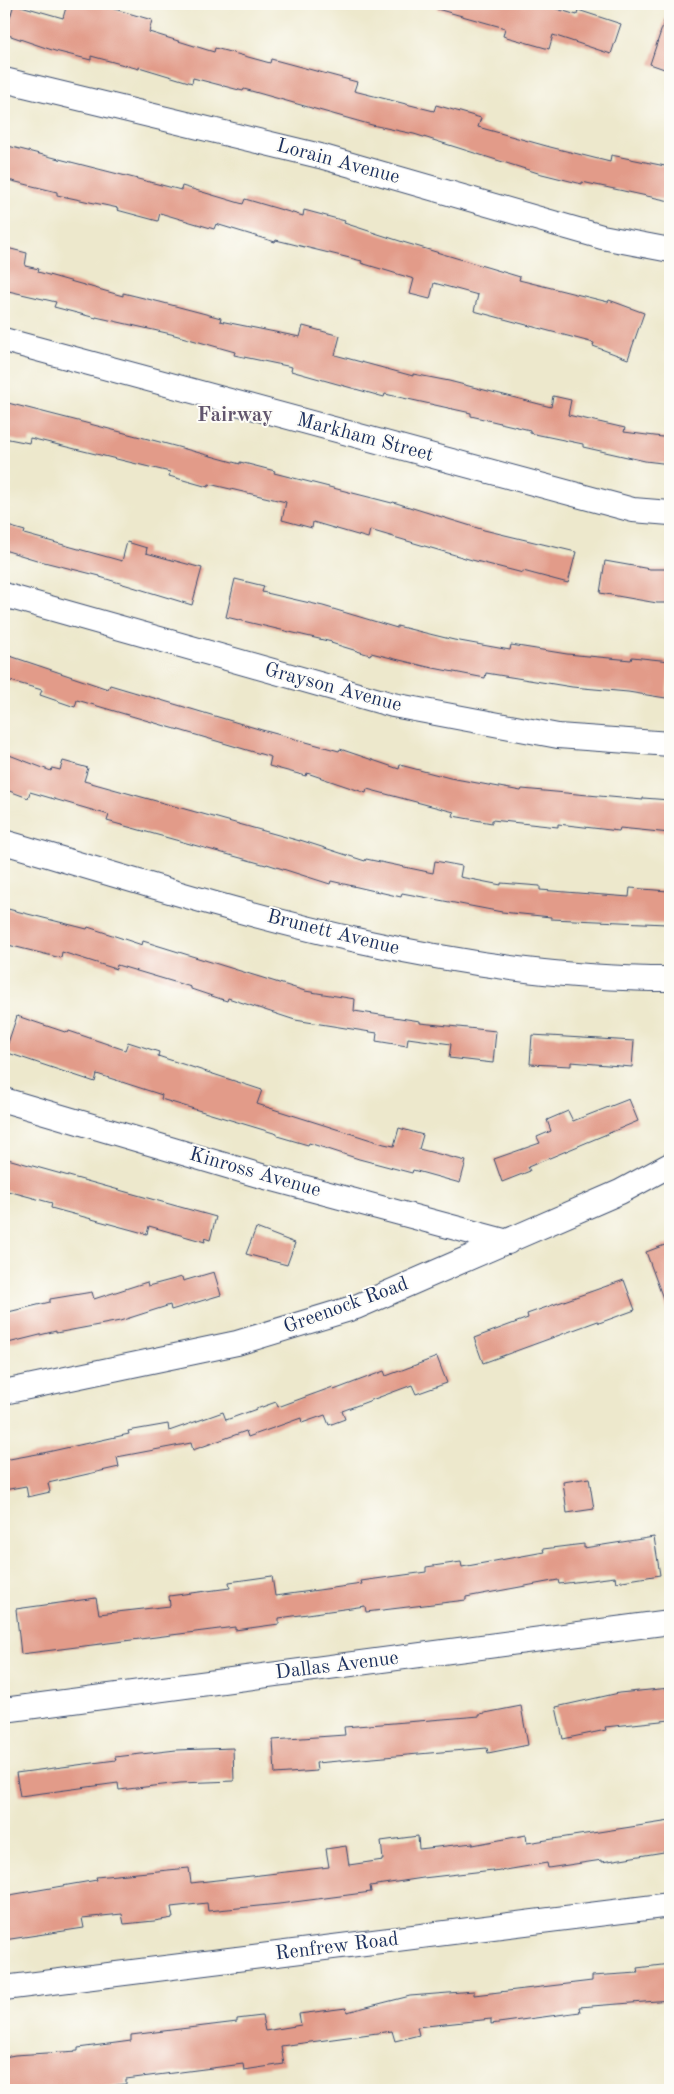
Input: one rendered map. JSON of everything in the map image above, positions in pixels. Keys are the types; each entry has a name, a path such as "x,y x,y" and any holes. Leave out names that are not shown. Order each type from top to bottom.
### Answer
{"street":[{"name":"Lorain Avenue","path":"4,80 320,156 602,237 670,250"},
{"name":"Markham Street","path":"4,340 633,510 670,513"},
{"name":"Grayson Avenue","path":"4,595 393,705 558,736 670,744"},
{"name":"Brunett Avenue","path":"4,842 205,901 402,951 518,970 631,979 670,979"},
{"name":"Kinross Avenue","path":"4,1100 258,1175 508,1242"},
{"name":"Greenock Road","path":"4,1392 246,1340 356,1307 620,1192 670,1165"},
{"name":"Dallas Avenue","path":"4,1710 670,1622"},
{"name":"Renfrew Road","path":"4,1988 670,1906"}],"building":[{"path":"14,4 63,18 67,4 104,6 152,20 149,32 214,52 215,48 270,63 271,59 357,82 354,91 434,111 436,105 481,118 478,127 550,147 610,162 611,155 670,167 670,201 582,182 582,184 538,173 414,134 372,125 244,89 243,91 193,78 192,83 139,67 139,69 91,56 91,60 55,51 5,34"},
{"path":"438,4 540,4 577,15 578,10 621,24 611,54 553,35 549,49 503,36 505,28 437,9"},
{"path":"667,13 670,13 670,71 650,64"},
{"path":"8,146 181,190 182,186 243,204 245,199 303,216 304,210 345,221 344,223 406,243 520,277 519,280 608,302 609,300 644,313 628,359 593,346 594,343 474,311 478,295 434,283 430,299 410,294 414,279 361,263 362,261 276,240 275,242 216,224 214,229 160,213 158,221 117,210 118,208 57,195 57,192 4,179 4,164"},
{"path":"7,248 27,253 25,266 39,269 38,272 123,296 123,293 221,318 220,321 300,337 303,326 340,336 335,355 413,376 413,374 449,381 551,407 553,396 571,400 568,415 625,428 624,432 670,438 670,464 645,461 583,447 583,444 530,433 530,430 471,416 471,413 385,394 384,397 291,371 292,367 234,355 235,352 171,334 54,307 56,302 4,290 4,262"},
{"path":"4,402 240,464 240,462 275,471 274,473 393,502 484,530 576,552 568,583 472,560 370,530 368,538 313,522 312,528 282,520 286,502 209,484 208,487 169,476 170,472 30,438 29,443 4,438"},
{"path":"4,525 25,531 24,534 122,561 127,542 147,548 146,553 202,568 192,605 100,576 4,550"},
{"path":"605,561 650,569 670,569 670,603 657,603 600,593"},
{"path":"235,579 264,586 262,592 323,606 397,628 397,626 454,640 510,650 511,645 567,654 631,660 632,657 670,661 666,698 628,692 572,687 486,673 485,678 371,653 370,655 332,642 226,617"},
{"path":"4,654 108,689 110,685 262,730 339,751 340,749 399,769 400,765 450,778 521,791 522,789 643,800 643,798 670,800 670,833 620,828 619,831 558,824 558,827 492,820 492,823 453,816 454,812 367,789 366,793 307,773 306,776 269,766 271,757 77,700 75,707 40,695 42,690 4,679"},
{"path":"4,753 51,771 52,768 60,770 63,761 88,768 84,781 300,840 365,861 366,859 433,873 435,861 462,866 460,877 501,885 501,883 540,886 540,890 629,897 630,888 668,891 666,924 551,919 551,917 502,912 402,893 401,897 331,881 330,884 267,864 107,821 109,815 30,792 28,798 4,789"},
{"path":"4,908 87,929 88,927 142,945 143,941 305,991 355,999 354,1011 420,1021 420,1023 496,1031 493,1063 449,1058 451,1044 408,1038 407,1046 376,1041 377,1033 295,1020 228,998 227,1001 191,989 191,987 117,965 116,969 62,952 61,958 4,944"},
{"path":"17,1016 125,1050 128,1042 159,1052 158,1056 262,1090 257,1104 384,1144 394,1146 399,1128 423,1135 419,1149 466,1161 460,1183 413,1170 412,1173 359,1159 309,1143 308,1145 161,1099 162,1095 97,1074 95,1082 5,1052"},
{"path":"532,1035 634,1041 632,1067 571,1062 571,1066 530,1064"},
{"path":"629,1099 638,1121 528,1167 530,1171 502,1182 494,1159 540,1143 537,1137 551,1131 547,1120 568,1111 573,1121"},
{"path":"4,1158 216,1217 210,1240 204,1238 205,1242 149,1226 147,1234 51,1208 52,1203 4,1190"},
{"path":"256,1228 295,1243 287,1265 246,1254"},
{"path":"670,1243 670,1312 668,1312 646,1252"},
{"path":"214,1272 221,1295 171,1310 170,1305 120,1321 56,1333 56,1331 4,1344 4,1313 50,1302 50,1299 92,1292 94,1299 147,1282 148,1286 182,1277 183,1281"},
{"path":"624,1280 635,1310 599,1323 598,1321 483,1363 474,1338 528,1318 527,1314"},
{"path":"437,1357 447,1383 416,1394 412,1385 342,1411 345,1419 329,1425 325,1415 302,1423 301,1418 248,1437 246,1431 193,1450 191,1443 117,1457 119,1467 48,1483 50,1492 28,1497 26,1486 4,1490 4,1460 129,1434 128,1431 168,1424 169,1431 223,1412 226,1420 276,1402 278,1407 333,1387 334,1390 384,1371 386,1376"},
{"path":"589,1478 594,1509 567,1513 563,1482"},
{"path":"654,1537 660,1575 616,1582 615,1577 559,1584 558,1580 466,1597 466,1600 366,1612 365,1606 279,1618 279,1624 235,1630 235,1627 21,1654 16,1609 96,1598 99,1614 170,1606 169,1596 230,1588 229,1582 272,1576 275,1596 362,1584 361,1581 426,1572 426,1567 461,1562 462,1567 544,1552 543,1549 584,1544 584,1548"},
{"path":"670,1688 670,1720 605,1727 606,1730 563,1739 556,1707 619,1693"},
{"path":"521,1706 528,1745 488,1753 487,1748 316,1763 317,1771 275,1774 273,1740 345,1735 344,1727 480,1716 480,1714"},
{"path":"233,1748 234,1781 180,1783 119,1790 118,1783 20,1796 16,1773 116,1760 115,1757 176,1750"},
{"path":"670,1821 670,1851 602,1862 602,1860 548,1868 547,1863 494,1872 493,1870 423,1878 370,1886 371,1892 279,1904 208,1911 207,1903 171,1907 173,1918 154,1921 124,1924 122,1914 82,1918 84,1928 4,1940 4,1896 97,1880 96,1877 189,1868 191,1883 329,1867 326,1849 346,1846 349,1865 383,1860 381,1841 418,1836 419,1849 473,1843 473,1845 526,1835 527,1843"},
{"path":"670,1964 670,2000 579,2007 580,2012 491,2024 491,2019 417,2027 419,2035 395,2041 392,2031 281,2046 284,2064 244,2070 243,2064 126,2079 126,2084 79,2090 4,2090 4,2057 78,2051 78,2048 131,2041 131,2035 237,2022 237,2019 262,2016 265,2031 301,2025 299,2014 346,2008 347,2012 410,1996 474,1991 474,1995 592,1981 592,1976 638,1973 637,1968"}],"district":[{"name":"Fairway","path":"235,415"}]}
